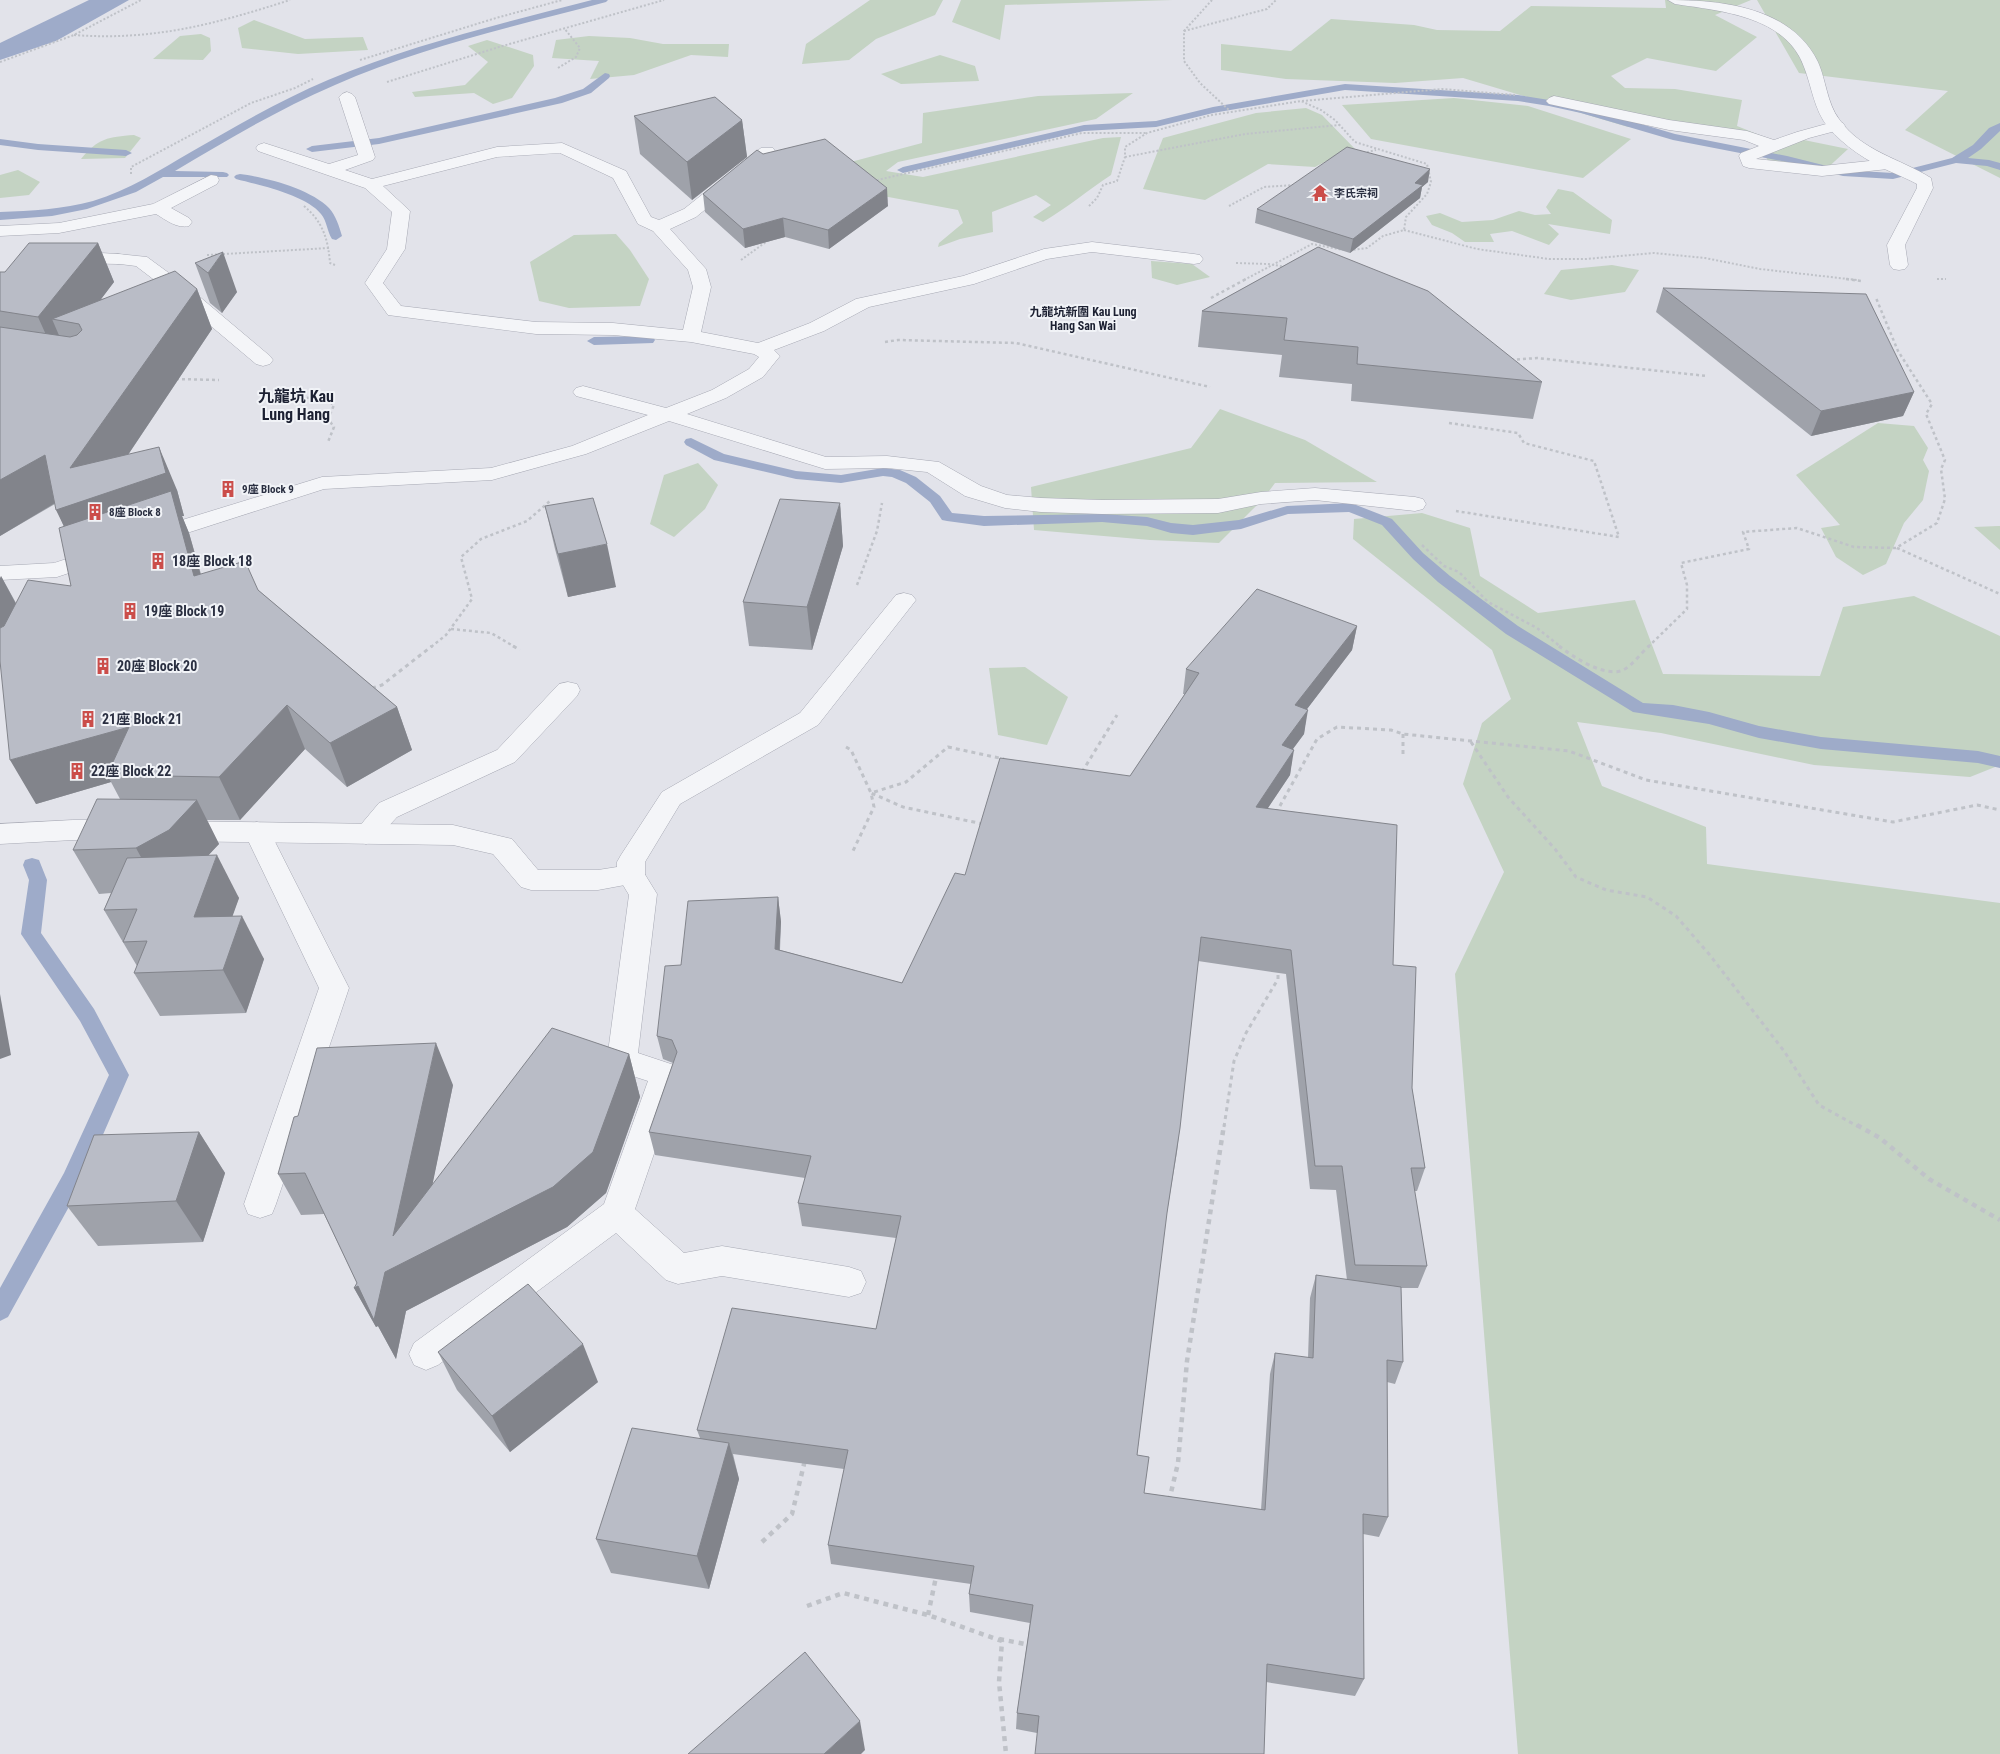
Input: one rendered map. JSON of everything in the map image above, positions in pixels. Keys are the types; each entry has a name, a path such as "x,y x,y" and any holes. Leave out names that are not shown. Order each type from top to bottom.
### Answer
{"street":[{"path":"1675,0 1743,12 1774,23 1791,36 1803,49 1810,62 1832,122 1861,148 1925,182 1925,188 1896,245 1899,265"},
{"path":"328,170 367,157 347,97"},
{"path":"1554,101 1669,126 1747,136 1772,145"},
{"path":"1837,126 1772,145 1747,156 1749,163 1822,170 1888,164"},
{"path":"0,573 58,570 129,545 322,483 492,474 579,450 719,394 756,373 770,356 760,348 691,336 613,329 536,328 395,311 374,283 396,249 401,211 372,184 264,148"},
{"path":"372,184 497,152 562,148 620,175 644,220 659,227 696,269 702,287 691,336"},
{"path":"659,227 690,214 767,151"},
{"path":"0,232 59,228 158,208 211,180"},
{"path":"158,208 183,222"},
{"path":"0,232 42,249 76,258 141,261 181,291 263,360"},
{"path":"760,348 816,327 863,303 968,280 1044,254 1092,247 1194,259"},
{"path":"584,392 670,415 824,463 887,462 932,466 973,491 1005,501 1041,505 1102,507 1218,506 1261,498 1315,494 1415,504"},
{"path":"49,594 58,570"},
{"path":"426,1354 617,1213 666,1075 622,1060 643,894 631,875 631,862 670,798 809,720 904,600"},
{"path":"366,834 388,810 506,756 568,690"},
{"path":"0,834 72,830 146,830 453,835 502,846 531,880 598,880 631,875"},
{"path":"258,832 334,988 260,1204"},
{"path":"617,1213 678,1269 722,1261 849,1282"}],"path":[{"path":"0,62 74,34 141,0"},
{"path":"74,34 104,38 136,38 184,31 214,24 290,0"},
{"path":"357,61 496,18 562,0"},
{"path":"382,84 564,28 664,0"},
{"path":"1212,0 1184,31 1184,62 1200,83 1229,109"},
{"path":"1184,31 1260,12 1267,9 1276,0"},
{"path":"558,68 576,58 580,48 564,28"},
{"path":"130,176 131,167 242,108 317,77"},
{"path":"1083,212 1097,198 1103,185 1117,181 1125,157 1125,147 1147,133 1229,109 1442,89 1485,92 1554,101"},
{"path":"1301,102 1321,110 1355,142 1427,164 1431,182 1427,194 1406,218 1404,230"},
{"path":"1125,157 1245,134 1340,126"},
{"path":"867,182 1082,133 1147,133"},
{"path":"1361,154 1377,150"},
{"path":"1400,161 1404,158"},
{"path":"1230,206 1264,187 1299,185"},
{"path":"1307,238 1312,244 1344,251 1367,248 1383,236 1404,230 1477,249 1549,259 1586,259 1654,253 1705,258 1760,269 1870,282"},
{"path":"702,287 774,236"},
{"path":"1211,298 1312,244"},
{"path":"141,261 329,248"},
{"path":"1233,262 1260,265 1274,263 1292,269"},
{"path":"1873,291 1898,351 1932,404 1926,414 1945,460 1941,469 1946,499 1937,523 1896,548"},
{"path":"878,343 898,340 1016,344 1210,387"},
{"path":"1508,361 1537,358 1707,376"},
{"path":"175,379 228,381"},
{"path":"282,394 328,400 334,405 328,419 334,427 325,450"},
{"path":"1415,504 1618,537 1594,461 1524,444 1518,433 1449,423"},
{"path":"366,691 382,685 446,635 472,598 461,557 480,539 527,521 564,490 577,463 579,450"},
{"path":"1416,538 1444,566 1459,572 1488,602 1538,628 1572,656 1608,672 1624,670 1687,609 1687,585 1681,563 1749,549 1743,532 1797,528 1854,546 1896,548 2000,594"},
{"path":"451,629 491,633 520,650"},
{"path":"1090,775 1080,774 1117,715"},
{"path":"809,720 851,750 871,793 874,807 852,853"},
{"path":"1273,820 1302,763 1317,739 1337,727 1391,730 1403,734 1568,751 1646,780 1893,822 1977,805 2000,810"},
{"path":"1403,734 1403,757"},
{"path":"1471,742 1508,797 1555,849 1576,877 1606,890 1647,897 1676,916 1709,954 1784,1051 1818,1105 1880,1138 1929,1180 2000,1220"},
{"path":"871,793 906,782 948,746 1013,761"},
{"path":"871,793 903,807 987,825"},
{"path":"1167,1507 1178,1463 1187,1361 1234,1060 1246,1033 1278,979 1278,969"},
{"path":"762,1542 792,1514 806,1456"},
{"path":"928,1615 938,1568"},
{"path":"806,1606 843,1593 928,1615 997,1639 1036,1646"},
{"path":"997,1639 1002,1642 999,1682 1006,1754"}],"green space":[{"path":"870,0 943,0 935,15 876,39 849,60 802,64 806,44"},
{"path":"961,0 1173,0 1005,5 1000,40 952,22"},
{"path":"1665,0 1751,0 1715,15 1757,37 1716,71 1647,58 1611,76 1625,88 1675,89 1742,100 1737,126 1777,142 1799,139 1848,149 1822,173 1771,167 1759,143 1713,129 1651,123 1628,127 1463,78 1395,83 1286,79 1221,70 1221,44 1291,51 1331,19 1414,25 1437,30 1500,31 1531,6 1666,8"},
{"path":"1757,0 2000,0 2000,178 1905,130 1948,91 1799,73"},
{"path":"254,20 305,39 363,37 368,50 298,54 242,48 238,28"},
{"path":"201,34 210,38 211,51 203,60 153,59 180,36"},
{"path":"589,36 630,38 663,44 729,44 728,57 691,55 634,75 590,79 599,61 552,58 556,40"},
{"path":"487,40 533,55 534,66 512,98 493,104 474,93 415,97 412,92 465,85 488,62 468,46"},
{"path":"940,55 975,66 979,81 901,84 881,74"},
{"path":"1133,93 1096,119 898,162 886,171 923,177 1103,138 1121,137 1111,175 1043,222 1033,217 1051,205 1036,195 992,212 993,232 960,239 938,247 939,243 963,223 958,210 867,193 847,163 922,143 923,113 1038,96"},
{"path":"1454,98 1528,106 1631,139 1583,178 1371,139 1342,105"},
{"path":"1306,108 1322,115 1356,150 1344,152 1315,167 1268,164 1205,200 1143,189 1163,138 1256,113"},
{"path":"134,135 141,138 125,158 81,159 93,147 104,140"},
{"path":"18,170 40,182 29,195 0,198 0,175"},
{"path":"1558,189 1573,192 1612,220 1610,234 1548,224 1559,234 1549,245 1512,231 1490,234 1494,242 1465,242 1452,233 1432,225 1426,216 1440,213 1462,222 1493,220 1519,211 1535,215 1551,214 1546,207"},
{"path":"616,234 630,250 649,279 640,306 569,308 539,301 530,262 574,235"},
{"path":"1151,261 1192,264 1210,277 1177,285 1152,278"},
{"path":"1612,265 1639,270 1625,292 1571,300 1544,294 1561,270"},
{"path":"1220,409 1305,440 1377,482 1275,483 1263,499 1219,543 1150,540 1034,530 1031,487 1191,448"},
{"path":"1878,423 1914,426 1928,448 1923,460 1929,471 1923,500 1904,523 1886,564 1863,575 1836,557 1821,528 1840,525 1796,475"},
{"path":"698,463 718,485 705,509 674,537 650,524 664,475"},
{"path":"1422,513 1470,528 1480,576 1538,613 1635,600 1663,674 1820,676 1843,607 1914,596 2000,636 2000,765 1970,777 1814,765 1661,733 1577,722 1602,786 1706,827 1707,864 2000,903 2000,1754 1518,1754 1455,974 1504,872 1463,784 1482,723 1511,699 1492,650 1353,539 1354,519"},
{"path":"1998,526 2000,526 2000,550 1974,527"},
{"path":"1025,667 1068,697 1047,745 998,735 989,668"}],"water":[{"path":"89,0 129,0 56,41 0,60 0,43"}],"building":[{"path":"715,97 742,120 687,162 634,116"},
{"path":"825,139 887,188 828,230 783,218 743,229 703,194 757,150 763,154"},
{"path":"1347,147 1430,169 1415,183 1423,185 1353,239 1257,209"},
{"path":"29,243 98,243 38,317 0,311 0,272 5,272"},
{"path":"1318,247 1428,291 1542,382 1357,364 1358,347 1284,340 1287,318 1202,311"},
{"path":"223,252 208,273 195,263"},
{"path":"175,271 197,289 70,468 159,447 166,473 56,510 45,455 0,480 0,327 70,337 77,335 82,330 79,324 52,319"},
{"path":"1663,288 1866,294 1914,392 1821,411"},
{"path":"171,491 194,576 245,561 258,590 397,707 330,743 287,705 219,777 107,775 129,727 10,760 0,661 0,628 4,626 28,580 71,586 59,528"},
{"path":"593,498 607,544 558,554 545,506"},
{"path":"780,499 840,503 807,607 743,602"},
{"path":"1257,589 1357,626 1295,705 1308,710 1282,745 1294,750 1256,807 1397,825 1393,965 1416,967 1412,1088 1425,1168 1411,1168 1427,1266 1355,1265 1342,1166 1315,1166 1291,950 1201,937 1180,1128 1167,1213 1137,1455 1149,1457 1144,1493 1265,1510 1275,1353 1313,1358 1316,1275 1401,1287 1403,1362 1387,1360 1388,1517 1363,1514 1364,1679 1267,1664 1264,1754 1035,1754 1039,1716 1017,1713 1033,1605 969,1594 974,1566 828,1545 848,1450 697,1430 732,1308 876,1329 901,1216 798,1203 811,1156 649,1132 677,1052 672,1040 657,1036 665,966 681,965 688,901 778,897 775,949 902,983 955,873 965,875 1000,758 1130,776 1199,673 1186,669"},
{"path":"97,799 197,800 169,830 136,848 73,850"},
{"path":"217,855 194,917 242,916 223,970 134,973 147,941 123,942 137,909 104,910 127,858"},
{"path":"552,1028 629,1054 593,1152 553,1187 385,1272 374,1320 358,1286 354,1288 357,1283 305,1173 278,1174 294,1117 298,1116 317,1048 436,1043 393,1236"},
{"path":"199,1132 176,1201 67,1206 94,1135"},
{"path":"528,1284 583,1344 492,1416 438,1352"},
{"path":"632,1428 729,1443 697,1556 596,1539"},
{"path":"805,1652 860,1721 824,1754 688,1754"}],"waterway":[{"path":"0,216 68,210 99,203 132,190 274,110 333,82 392,60 452,41 603,0"},
{"path":"312,149 379,141 558,101 587,91 605,76"},
{"path":"903,170 1084,128 1156,124 1213,110 1345,87 1518,98 1549,103 1583,110 1673,137 1787,159 1843,173 1893,176 1956,160"},
{"path":"1956,160 1977,147 1993,130 2000,126"},
{"path":"0,142 38,147 126,153"},
{"path":"1956,160 1989,163 2000,167"},
{"path":"162,174 223,175"},
{"path":"240,177 282,188 314,203 325,210 331,220 336,236"},
{"path":"594,341 648,340"},
{"path":"691,442 719,457 796,475 841,479 883,472 895,473 911,480 935,499 947,517 984,521 1102,518 1147,522 1171,528 1193,530 1241,524 1287,510 1351,507 1387,522 1418,556 1444,579 1512,630 1639,708 1673,711 1709,718 1759,732 1821,743 1978,757 2000,762"},
{"path":"0,1310 73,1178 119,1075 87,1015 31,934 38,880 32,865"}],"place":[{"name":"李氏宗祠","path":"1320,193"},
{"name":"9座 Block 9","path":"228,489"},
{"name":"8座 Block 8","path":"95,512"},
{"name":"18座 Block 18","path":"158,561"},
{"name":"19座 Block 19","path":"130,611"},
{"name":"20座 Block 20","path":"103,666"},
{"name":"21座 Block 21","path":"88,719"},
{"name":"22座 Block 22","path":"77,771"}],"district":[{"name":"九龍坑新圍 Kau Lung Hang San Wai","path":"1083,319"},
{"name":"九龍坑 Kau Lung Hang","path":"296,405"}]}
